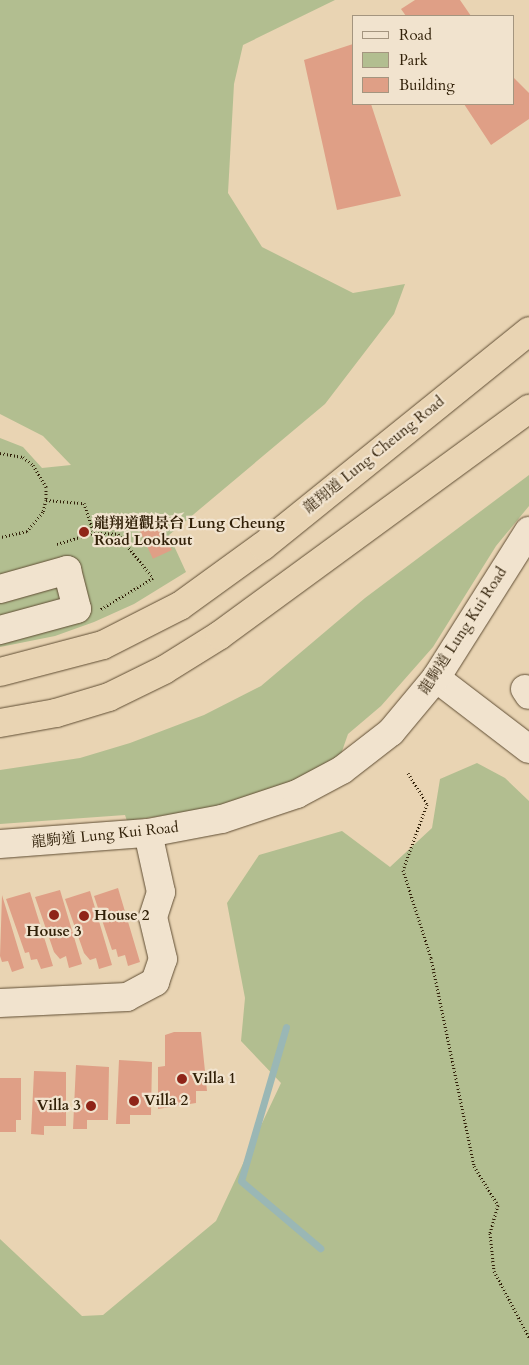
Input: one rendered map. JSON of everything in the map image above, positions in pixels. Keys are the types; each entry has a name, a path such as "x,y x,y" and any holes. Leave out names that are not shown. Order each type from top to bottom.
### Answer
{"highway":[{"name":"龍翔道 Lung Cheung Road","path":"0,672 103,645 180,606 256,551 529,331"},
{"path":"0,723 56,713 109,696 171,666 529,409"}],"street":[{"name":"龍駒道 Lung Kui Road","path":"0,844 148,833 222,819 297,794 371,750 436,678 529,531"},
{"path":"0,589 67,570 78,609 0,630"},
{"path":"436,678 529,749"},
{"path":"0,1003 127,997 155,982 163,959 153,917 161,892 148,833"}],"path":[{"path":"0,453 23,457 33,465 46,487 46,500 40,517 27,531 0,537"},
{"path":"46,500 84,503 94,534"},
{"path":"78,609 93,614 153,578"},
{"path":"408,773 427,804 404,870 431,958 474,1166 498,1205 490,1232 494,1271 529,1336"}],"green space":[{"path":"0,0 335,0 243,45 234,84 228,193 262,247 353,293 405,284 394,314 325,404 169,535 186,572 134,604 94,622 55,636 0,647 0,438 23,447 42,468 71,465 43,436 0,414"},
{"path":"529,475 529,506 496,546 433,647 381,706 348,734 339,760 316,774 222,807 127,821 125,815 0,824 0,770 80,758 130,743 204,715 261,686 365,598"},
{"path":"477,763 505,778 529,801 529,1365 0,1365 0,1239 82,1316 103,1315 216,1221 281,1083 241,1041 245,998 227,903 259,855 342,831 390,867 432,828 440,779"}],"building":[{"path":"415,0 460,0 470,15 405,15 401,9"},
{"path":"352,44 352,105 371,105 401,196 337,210 304,60"},
{"path":"514,78 529,93 529,119 491,145 465,105 514,105"},
{"path":"158,520 172,550 153,559 139,529"},
{"path":"118,888 140,962 128,966 125,955 118,957 116,949 112,950 94,896"},
{"name":"House 3","path":"60,890 82,964 69,968 66,956 60,959 54,952 35,897"},
{"name":"House 2","path":"90,891 112,965 99,969 96,958 90,960 84,953 65,899"},
{"path":"30,892 53,966 41,969 37,959 31,960 29,952 25,953 6,899"},
{"path":"2,895 24,968 12,972 8,961 2,962 0,956"},
{"name":"Villa 1","path":"174,1032 201,1032 207,1091 196,1091 196,1103 158,1109 158,1067 165,1066 165,1035"},
{"name":"Villa 2","path":"119,1060 152,1062 151,1115 130,1115 130,1124 116,1124"},
{"name":"Villa 3","path":"76,1065 109,1067 108,1120 87,1120 87,1129 73,1129"},
{"path":"34,1071 66,1072 66,1126 44,1126 44,1135 31,1134"},
{"path":"0,1078 21,1078 21,1120 16,1120 16,1132 0,1132"}],"waterway":[{"path":"286,1027 241,1181 320,1248"}],"place":[{"name":"龍翔道觀景台 Lung Cheung Road Lookout","path":"84,532"},
{"name":"House 3","path":"54,915"},
{"name":"House 2","path":"84,916"},
{"name":"Villa 1","path":"182,1079"},
{"name":"Villa 2","path":"134,1101"},
{"name":"Villa 3","path":"91,1106"}]}
